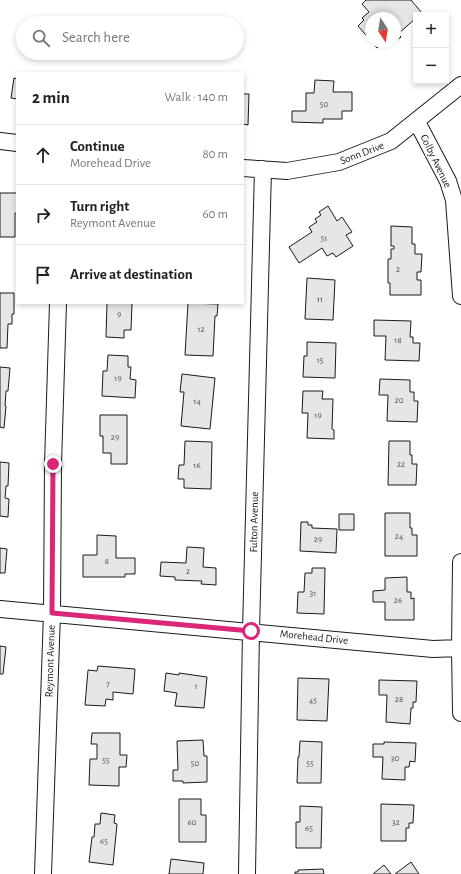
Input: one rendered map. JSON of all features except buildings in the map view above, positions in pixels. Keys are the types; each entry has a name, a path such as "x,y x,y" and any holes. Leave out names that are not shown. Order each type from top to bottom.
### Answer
{"street":[{"name":"Sonn Drive","path":"244,168 287,171 339,162 392,141 461,85"},
{"name":"Colby Avenue","path":"417,122 448,181 454,200 461,296"},
{"path":"0,141 16,143"},
{"name":"Fulton Avenue","path":"247,874 251,631 263,170"},
{"name":"Reymont Avenue","path":"42,874 52,613 53,464 58,304"},
{"path":"461,562 461,713"},
{"name":"Morehead Drive","path":"0,609 434,649 460,648"}],"route":[{"path":"53,464 52,613 251,631"}]}
